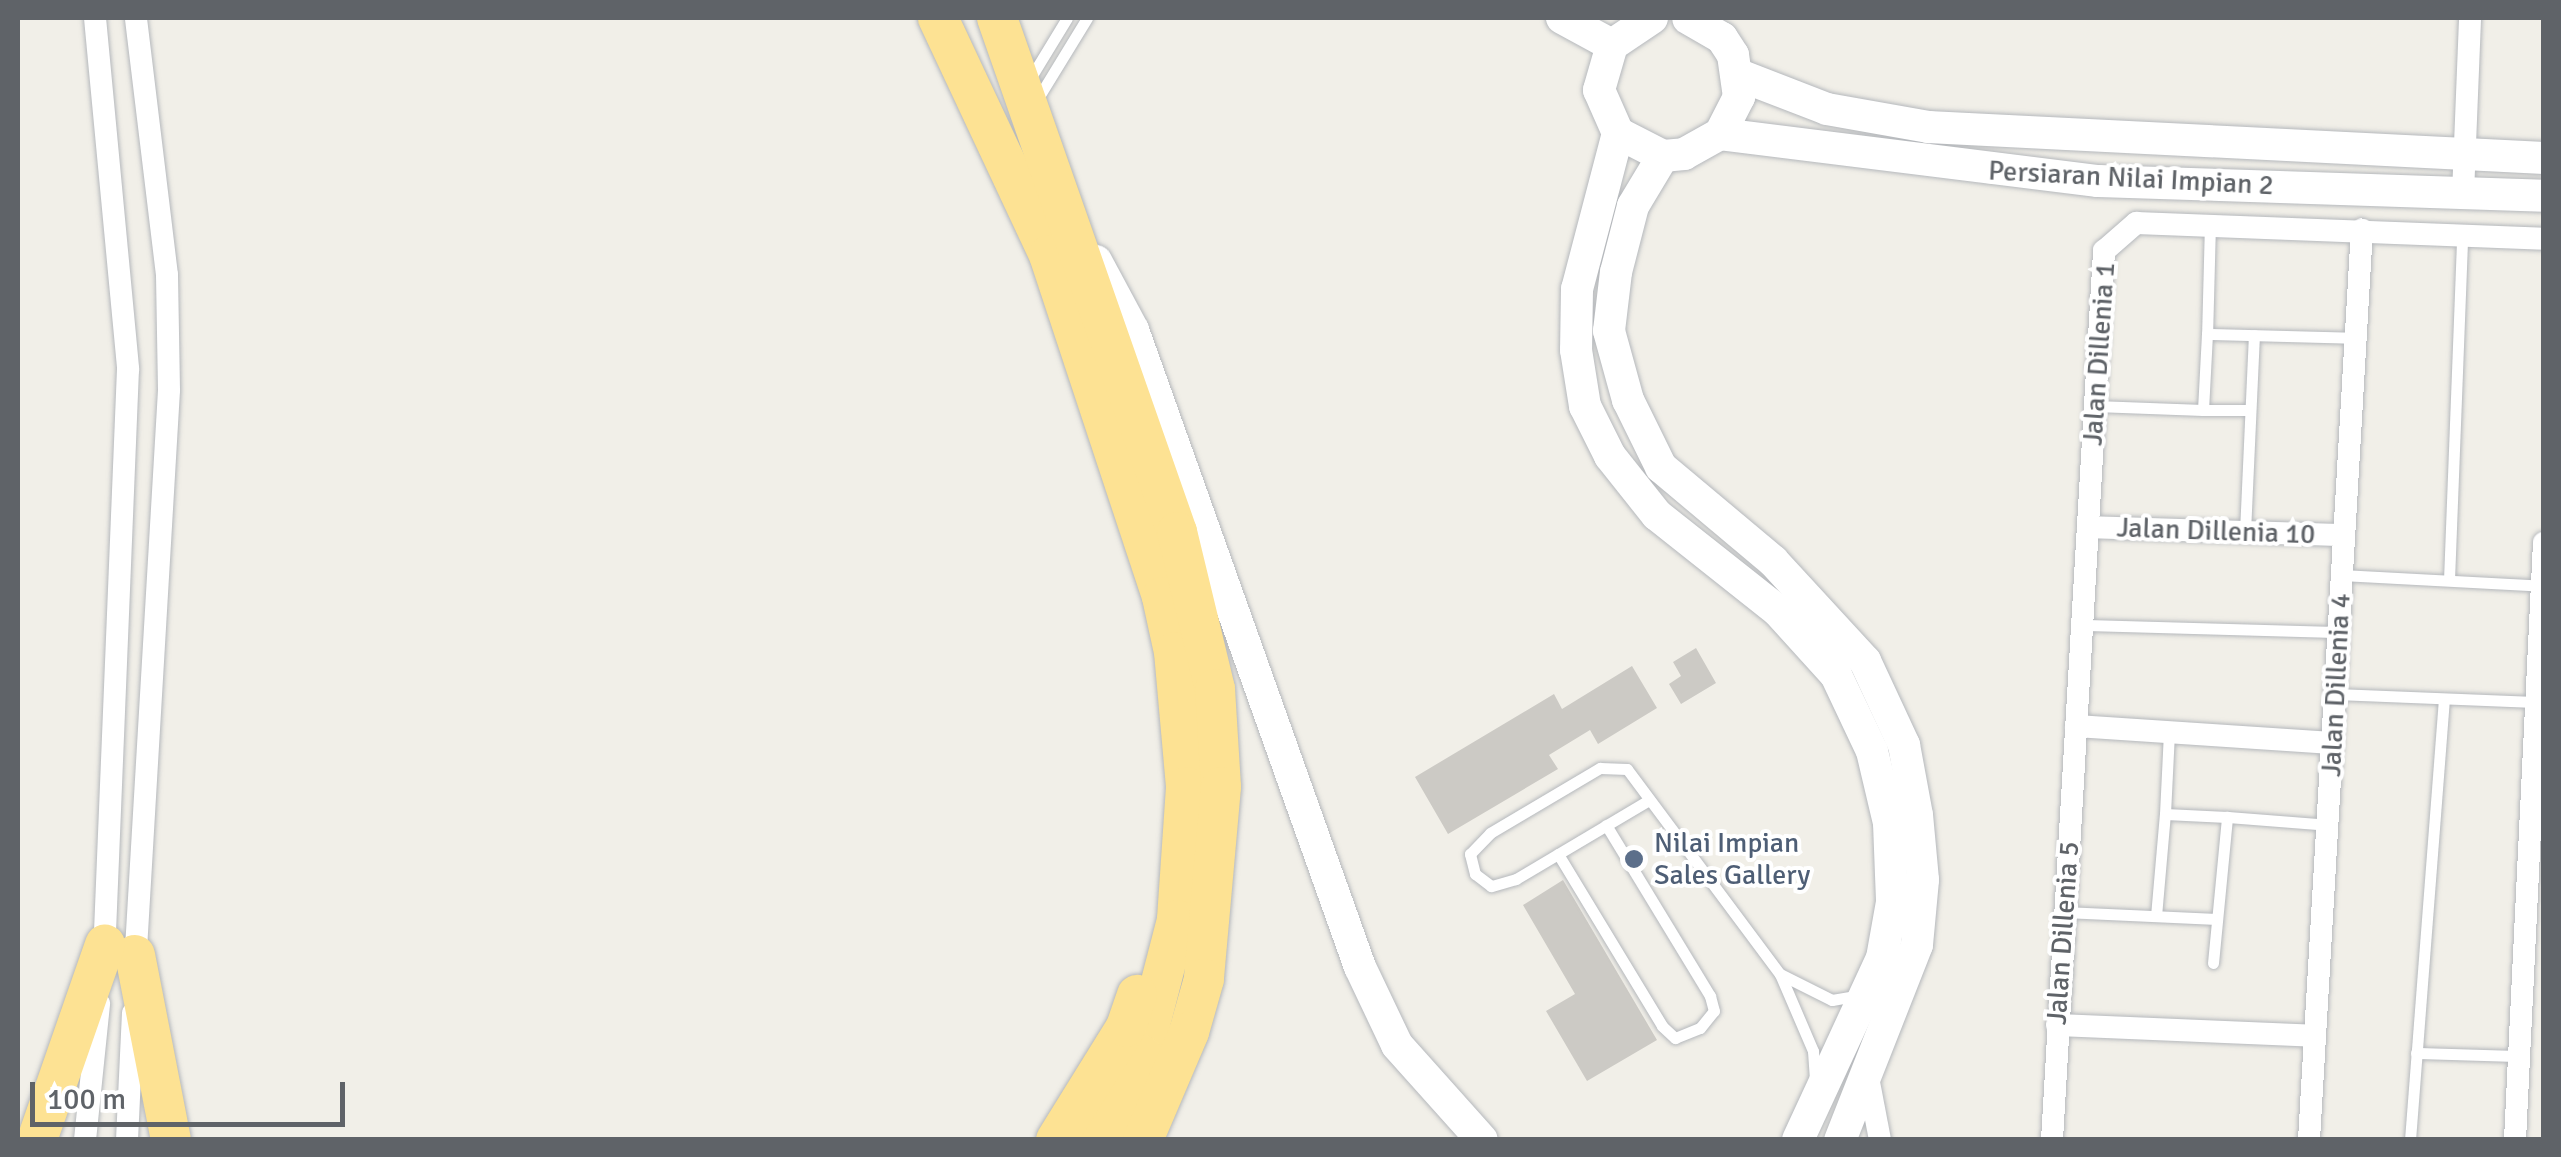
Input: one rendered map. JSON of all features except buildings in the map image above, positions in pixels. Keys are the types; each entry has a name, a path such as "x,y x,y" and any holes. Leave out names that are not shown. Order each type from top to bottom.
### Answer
{"highway":[{"path":"938,18 1048,255 1162,597 1186,787 1177,920 1142,1054 1100,1140"},
{"path":"997,18 1176,532 1214,689 1220,787 1204,979 1189,1032 1143,1140"},
{"path":"1056,1140 1126,1027 1150,956 1177,920"},
{"path":"37,1140 120,950"},
{"path":"120,950 171,1140"}],"street":[{"path":"95,18 128,369 120,950 126,1140"},
{"path":"85,1140 120,950 170,390 167,275 136,18"},
{"path":"1562,18 1612,45"},
{"path":"1652,18 1612,45 1599,90 1618,132 1664,156 1684,154 1720,134 1739,97 1739,75 1722,38 1688,18"},
{"path":"2463,194 2470,18"},
{"name":"Persiaran Nilai Impian 2","path":"1739,75 1827,109 1928,127 2544,158"},
{"path":"1618,132 1578,289 1576,350 1585,406 1610,456 1657,515 1778,611 1836,675 1865,736 1889,823 1892,902 1867,994 1818,1106 1798,1140"},
{"name":"Persiaran Nilai Impian 2","path":"1720,134 1926,165 2098,181 2544,196"},
{"path":"1664,156 1633,206 1616,272 1609,331 1628,400 1662,467 1773,561 1865,662 1904,745 1923,880 1917,945 1840,1140"},
{"path":"1063,200 1133,330 1360,967 1397,1045 1482,1140"},
{"name":"Jalan Dillenia 1","path":"2076,726 2104,251 2136,223 2544,240"},
{"name":"Jalan Dillenia 4","path":"2310,1140 2362,230"},
{"name":"Jalan Dillenia 10","path":"2088,527 2344,536"},
{"path":"2515,1140 2536,844 2536,702 2544,543"},
{"path":"2076,726 2332,743"},
{"name":"Jalan Dillenia 5","path":"2052,1140 2076,726"},
{"path":"2057,1025 2315,1036"},
{"path":"2519,1056 2544,1057"},
{"path":"1868,1077 1880,1140"}],"lane":[{"path":"1026,100 1067,18"},
{"path":"1026,100 1088,18"},
{"path":"1926,165 1928,127"},
{"path":"2203,410 2210,224"},
{"path":"2449,580 2462,236"},
{"path":"2207,334 2356,338"},
{"path":"2245,532 2254,335"},
{"path":"2094,406 2249,410"},
{"path":"2342,575 2542,586"},
{"path":"2083,625 2339,632"},
{"path":"2336,694 2536,702"},
{"path":"2410,1140 2444,700"},
{"path":"2156,916 2169,732"},
{"path":"1649,800 1558,854 1491,886 1476,874 1470,854 1490,833 1600,768 1627,770 1780,974 1813,1050 1818,1106"},
{"path":"2165,814 2328,825"},
{"path":"2213,963 2226,817"},
{"path":"1558,854 1662,1026 1675,1038 1700,1028 1714,1011 1710,996 1606,826"},
{"path":"2064,912 2217,919"},
{"path":"1780,974 1832,1000 1867,994"},
{"path":"2416,1053 2519,1056"}],"place":[{"name":"Nilai Impian Sales Gallery","path":"1634,859"}]}
